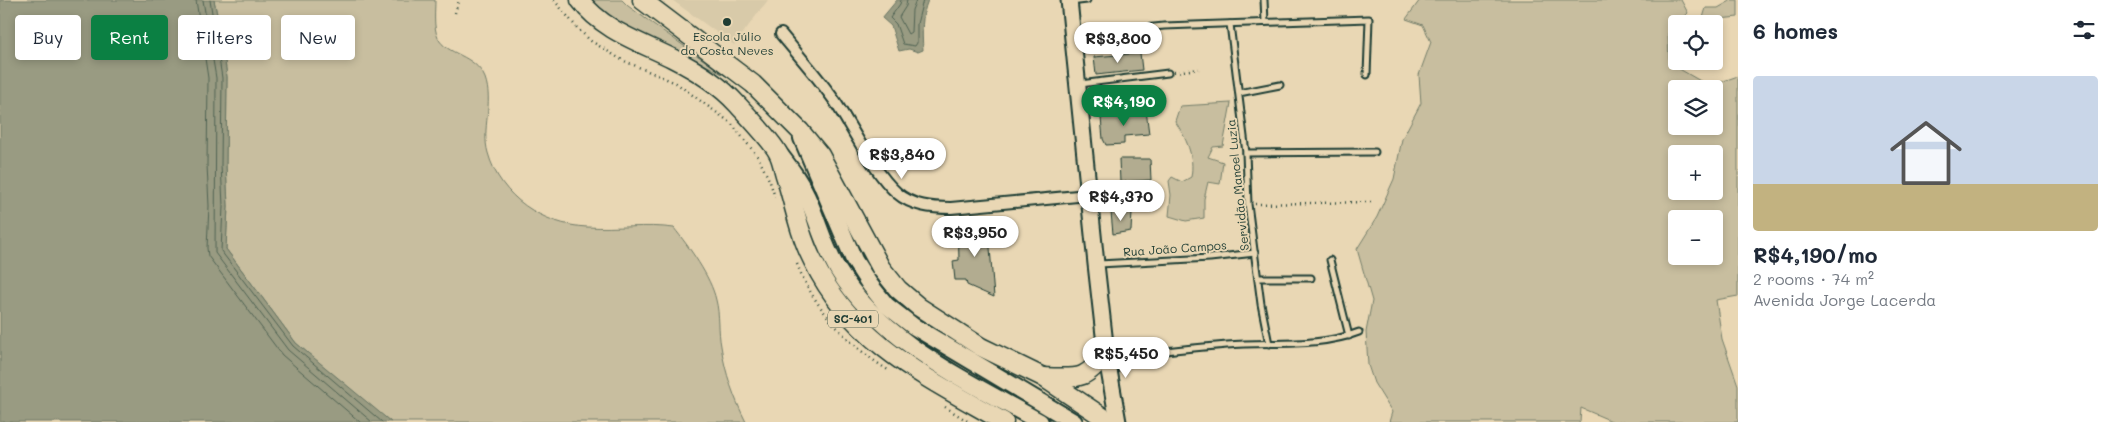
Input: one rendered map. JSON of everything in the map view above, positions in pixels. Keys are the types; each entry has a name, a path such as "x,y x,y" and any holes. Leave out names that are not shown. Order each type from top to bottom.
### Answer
{"highway":[{"name":"SC-401","path":"580,0 593,14 619,33 674,59 706,77 736,102 778,153 812,261 826,284 858,325 878,344 919,374 1004,422"},
{"path":"642,0 754,84 800,131 820,155 881,268 898,289 919,307 981,347 1043,377 1115,418"},
{"path":"1043,377 1070,378 1082,376 1093,370 1107,356"}],"main road":[{"path":"1069,1 1088,195 1115,418 1128,422"},
{"path":"800,131 854,260 870,285 886,304 913,326 1074,422"},
{"path":"778,153 795,175 807,196 827,248 838,270 855,294 888,330 962,377 1040,422"}],"street":[{"path":"781,34 833,99 885,181 898,194 916,204 933,208 951,208 1088,195"}],"lane":[{"path":"1069,1 1087,0"},
{"path":"1264,0 1265,22"},
{"path":"1072,35 1134,28 1369,19 1367,75"},
{"name":"Servidão Manoel Luzia","path":"1230,24 1246,153 1248,204 1269,344"},
{"path":"1077,84 1168,73"},
{"path":"1239,93 1280,85"},
{"path":"1246,153 1375,152"},
{"name":"Rua João Campos","path":"1096,264 1210,258 1255,253"},
{"path":"1330,260 1349,336"},
{"path":"1258,278 1311,278"},
{"path":"1107,356 1228,345 1299,343 1349,336 1359,332"}],"path":[{"path":"455,13 459,0"},
{"path":"554,0 578,29 591,41 622,60 676,83 732,123 758,156 770,182 775,199"},
{"path":"1168,73 1199,69"},
{"path":"1248,204 1371,202"},
{"path":"795,259 802,276 826,316 865,356 890,372"},
{"path":"941,404 969,422"}],"shaded area":[{"path":"214,0 435,0 435,24 438,38 447,48 475,64 485,78 488,97 486,144 488,153 502,183 513,195 526,206 555,221 587,227 652,226 674,228 686,244 699,262 713,291 717,306 720,340 725,366 734,395 746,422 391,422 383,417 296,343 226,249 228,206 226,165 227,77 225,60 271,60 271,15 217,15"},
{"path":"592,0 622,0 726,76 687,55 621,24"},
{"name":"Escola Júlio da Costa Neves","path":"672,0 768,0 734,45"},
{"path":"1420,0 1681,0 1688,13 1686,15 1668,15 1668,70 1681,70 1699,80 1668,80 1668,135 1723,135 1723,81 1738,76 1738,296 1716,300 1722,339 1738,385 1738,422 1614,422 1581,408 1580,422 1389,422 1392,412 1374,383 1368,365 1366,332 1372,301 1357,249 1377,217 1394,179 1402,139 1421,103 1419,75 1431,42 1423,25 1406,19"},
{"path":"1732,0 1738,0 1738,17 1723,19 1723,15 1704,15 1706,8 1718,8"},
{"path":"1231,103 1223,146 1213,147 1208,157 1223,162 1220,184 1208,182 1204,199 1204,218 1186,221 1169,216 1171,195 1169,181 1172,177 1182,182 1191,177 1192,169 1189,148 1175,121 1180,106"}],"water":[{"path":"0,0 214,0 217,15 178,15 178,60 225,60 227,77 226,165 228,206 226,249 296,343 391,422 0,422"},
{"path":"897,0 928,0 923,19 923,50 918,52 909,49 899,51 891,26 882,18"}],"building":[{"path":"1140,53 1142,70 1096,75 1094,57"},
{"path":"1146,110 1149,134 1124,136 1124,144 1106,145 1103,139 1101,118"},
{"path":"1119,159 1150,159 1151,180 1120,182"},
{"path":"1111,212 1132,212 1131,231 1113,234"},
{"path":"988,223 994,297 967,285 966,280 955,280 953,261 959,260 958,224"}],"place":[{"name":"Escola Júlio da Costa Neves","path":"727,22"}]}
